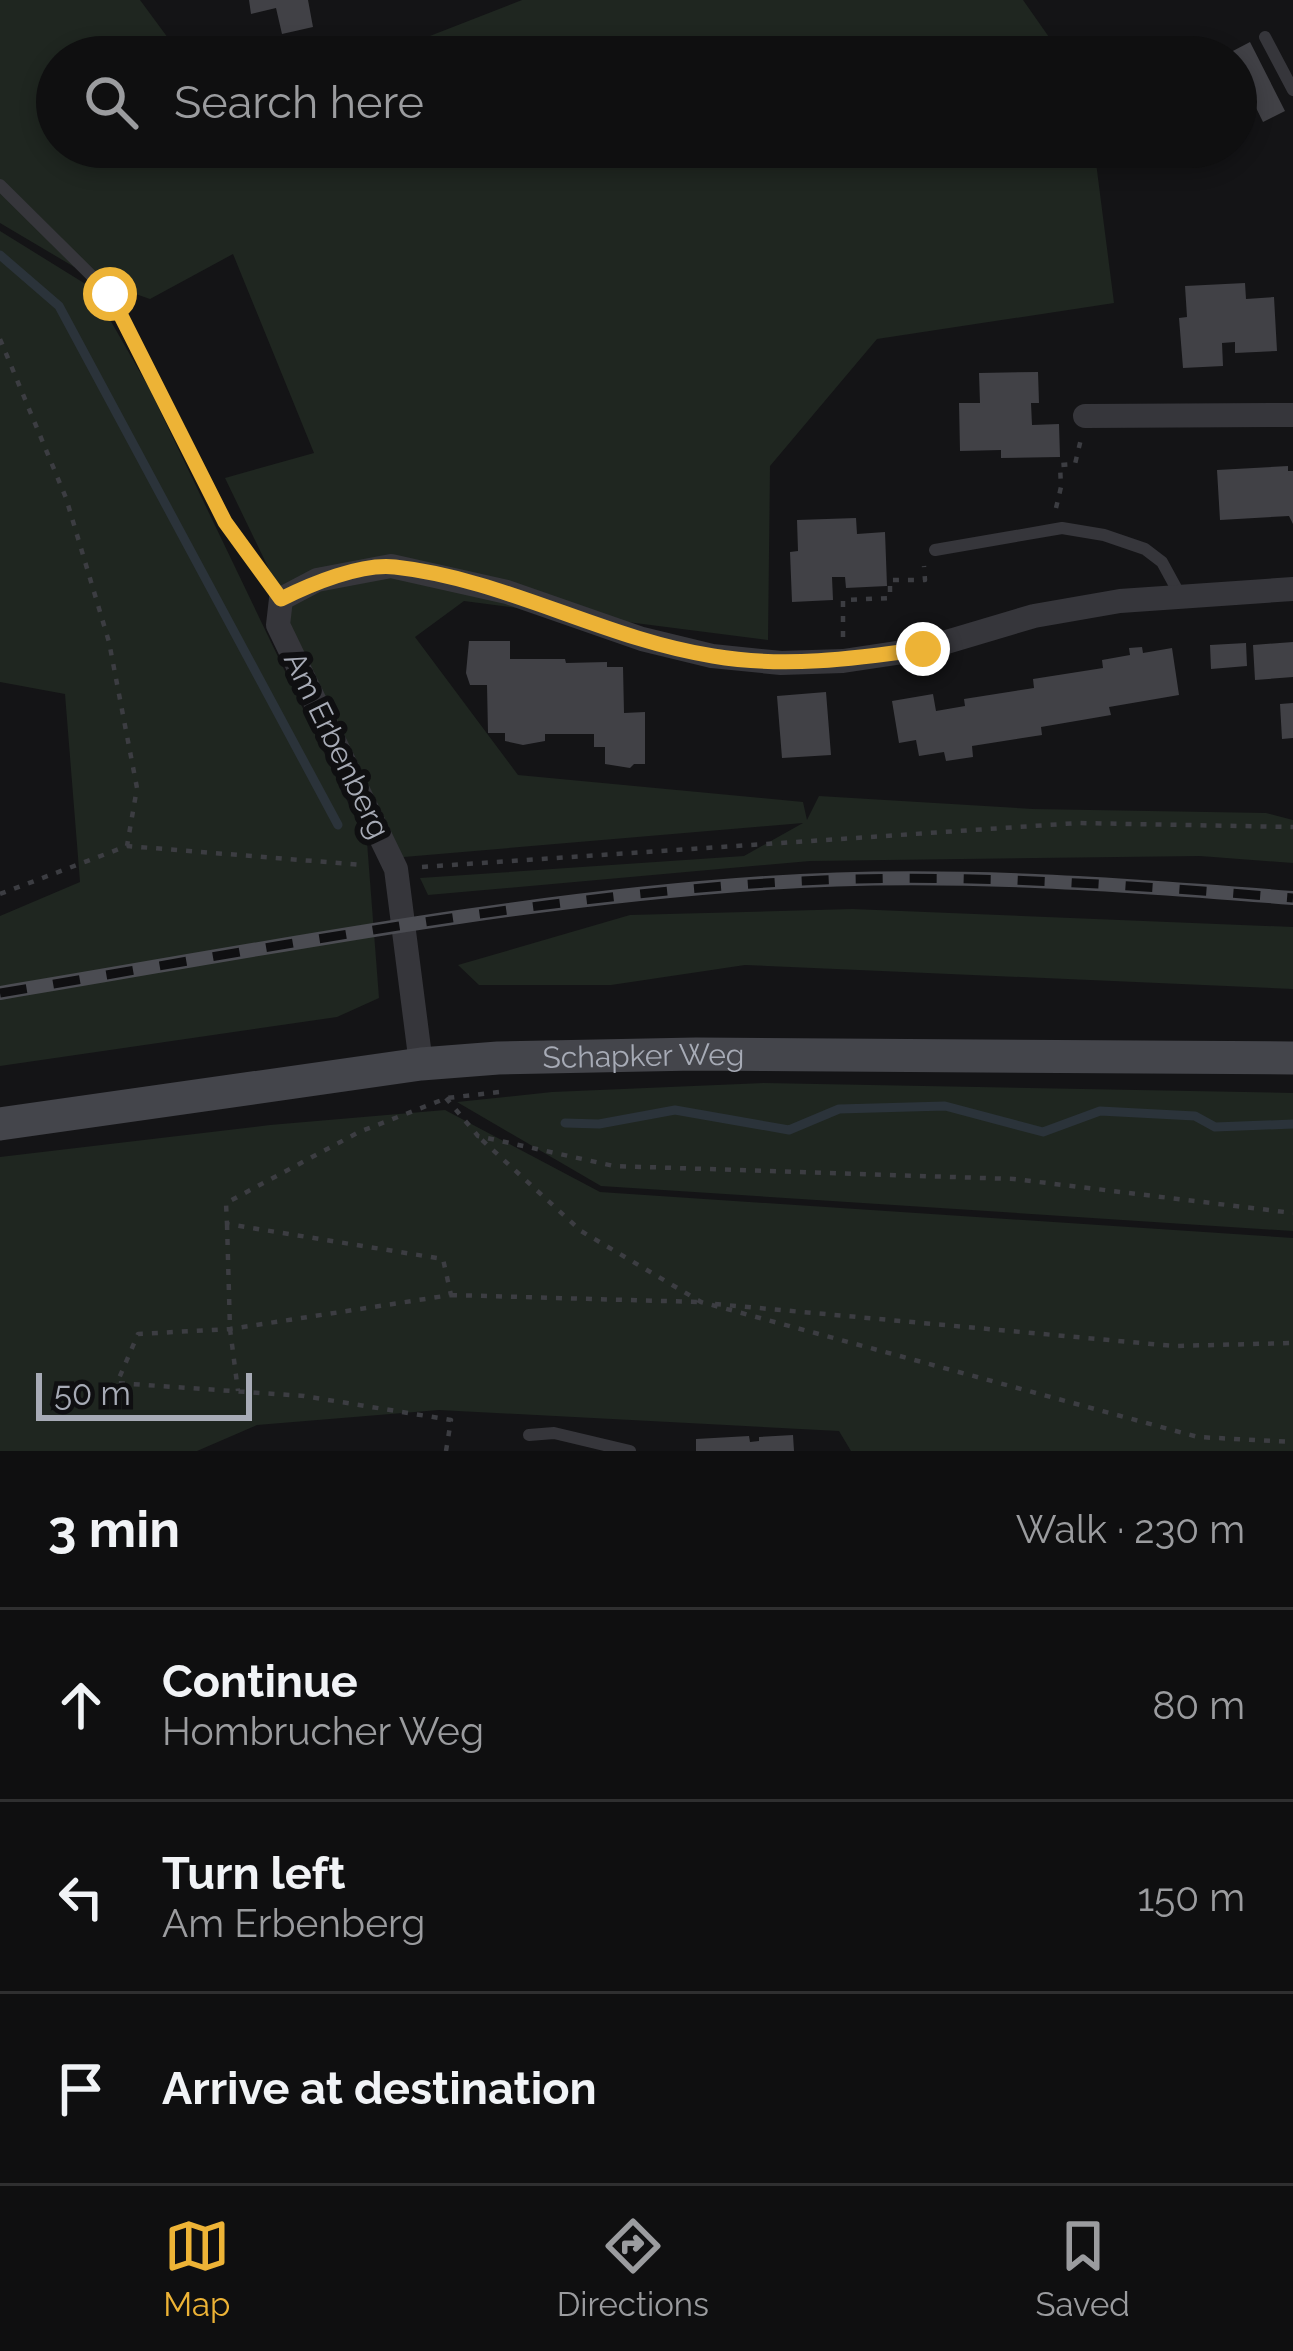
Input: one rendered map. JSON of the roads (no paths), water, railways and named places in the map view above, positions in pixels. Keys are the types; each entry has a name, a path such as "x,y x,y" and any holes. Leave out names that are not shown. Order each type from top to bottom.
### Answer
{"street":[{"path":"1085,416 1293,415"},
{"path":"281,599 317,580 391,566 507,592 642,639 712,656 781,663 843,661 923,649 1034,616 1120,601 1293,589"},
{"name":"Am Erbenberg","path":"281,599 278,625 397,869 421,1064"},
{"name":"Schapker Weg","path":"0,1124 421,1064 696,1054 1293,1058"}],"lane":[{"path":"1265,37 1293,90"},
{"path":"0,184 110,294 225,522 281,599"},
{"path":"935,550 1057,529 1104,535 1145,549 1162,562 1181,596"},
{"path":"529,1435 554,1433 630,1451"}],"waterway":[{"path":"0,255 59,306 338,825"},
{"path":"565,1123 599,1124 675,1110 789,1130 839,1109 945,1106 1043,1132 1100,1111 1195,1116 1215,1127 1293,1124"}],"railway":[{"path":"0,993 478,914 766,883 964,879 1293,898"}]}
